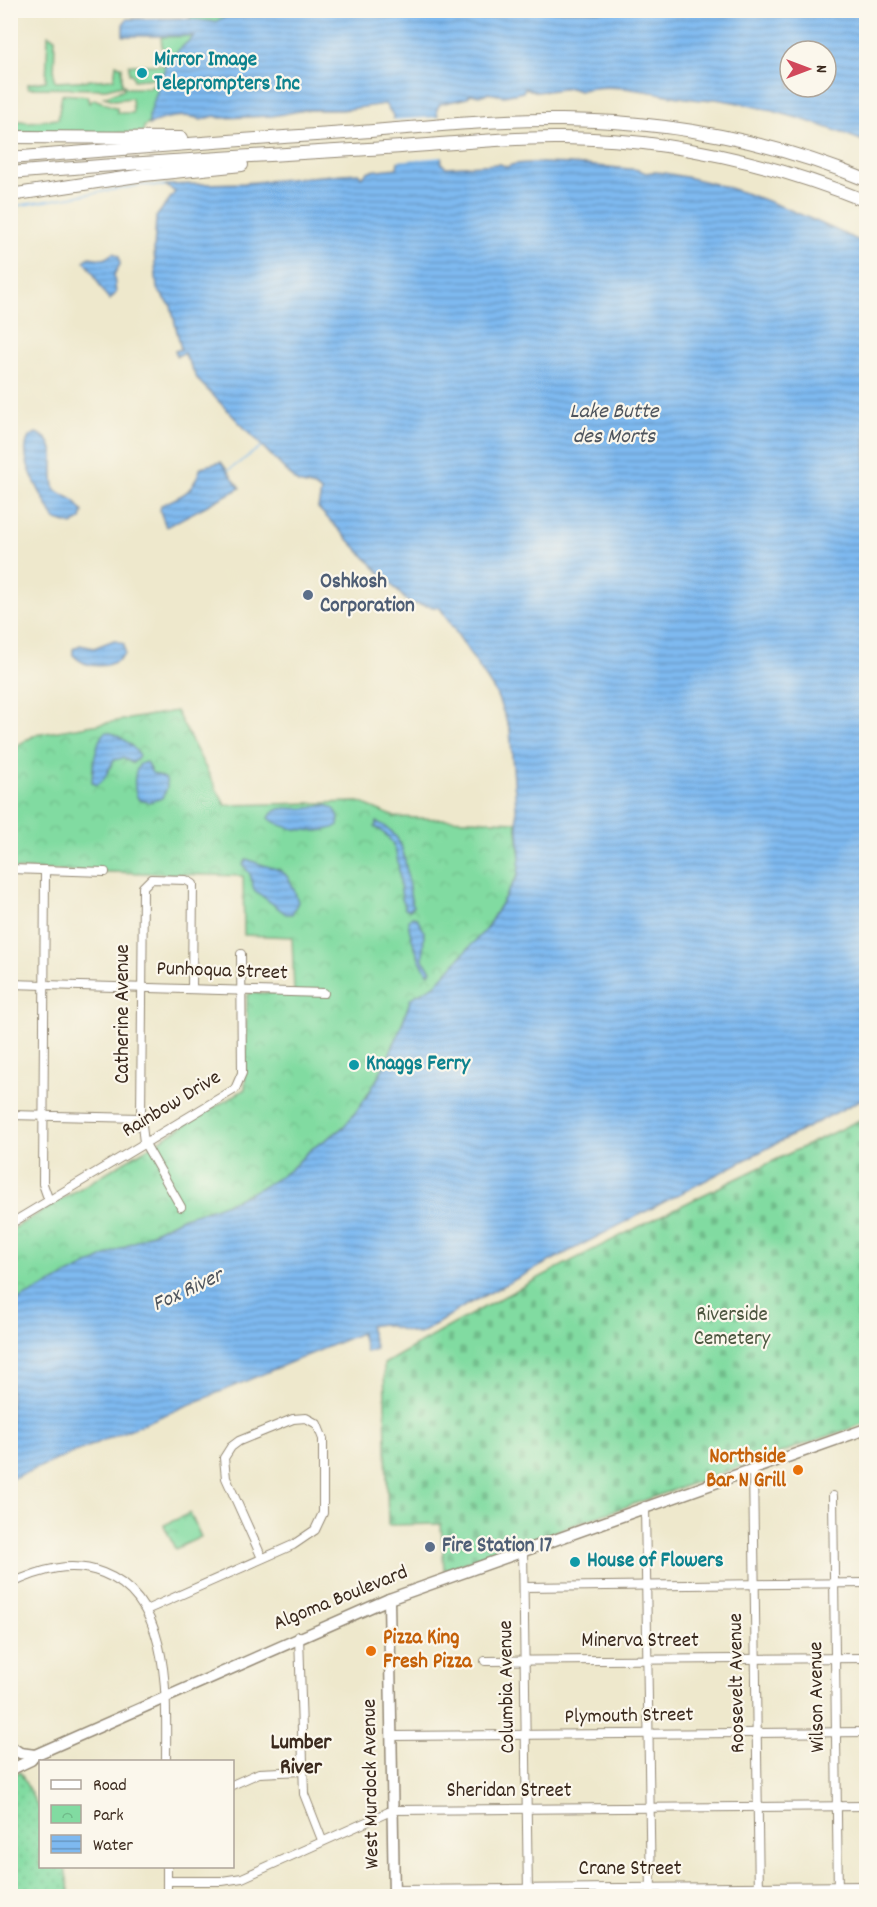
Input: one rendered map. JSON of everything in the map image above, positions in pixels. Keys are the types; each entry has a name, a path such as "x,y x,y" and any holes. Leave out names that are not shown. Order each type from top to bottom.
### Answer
{"highway":[{"path":"10,158 391,129 561,120 646,124 755,143 804,157 867,180"},
{"path":"10,137 208,137 227,141"},
{"path":"10,173 562,138 653,145 764,166 820,183 867,201"},
{"path":"10,195 144,175 348,155 365,150"}],"main road":[{"name":"Algoma Boulevard","path":"10,1768 166,1695 319,1627 389,1599 523,1549 867,1429"},
{"name":"West Murdock Avenue","path":"389,1599 394,1893"},
{"path":"319,1627 337,1625 378,1612 384,1614 390,1623"},
{"path":"12,1748 24,1754 35,1755"},
{"path":"10,1768 14,1760 12,1748"}],"street":[{"path":"10,869 105,872"},
{"path":"45,870 43,1184 49,1201"},
{"name":"Catherine Avenue","path":"181,1207 144,1142 141,1118 145,883 154,879 192,882 192,988"},
{"name":"Rainbow Drive","path":"10,1224 144,1142 232,1092 239,1084 242,1073 241,954"},
{"name":"Punhoqua Street","path":"10,984 324,993"},
{"path":"10,1115 141,1118"},
{"path":"146,1610 262,1558 307,1537 322,1517 323,1438 317,1424 306,1418 292,1419 240,1442 231,1447 224,1458 226,1478 262,1558"},
{"name":"Roosevelt Avenue","path":"753,1469 759,1896"},
{"name":"Wilson Avenue","path":"833,1496 838,1896"},
{"path":"645,1506 651,1892"},
{"name":"Columbia Avenue","path":"523,1549 528,1892"},
{"path":"10,1584 52,1569 86,1568 117,1580 134,1594 146,1610 155,1633 166,1695 166,1760"},
{"path":"524,1587 867,1583"},
{"path":"299,1636 305,1799 322,1840"},
{"name":"Minerva Street","path":"485,1661 867,1658"},
{"name":"Plymouth Street","path":"391,1736 867,1732"},
{"path":"234,1784 259,1773 303,1771"},
{"name":"Sheridan Street","path":"167,1881 222,1881 242,1878 393,1810 867,1806"},
{"path":"167,1868 167,1896"},
{"name":"Crane Street","path":"394,1893 651,1892 759,1887 867,1886"}],"green space":[{"path":"191,11 237,11 218,22 191,20"},
{"path":"48,35 55,38 54,79 56,82 114,79 116,64 122,67 122,83 127,88 148,88 155,83 155,78 134,80 132,74 129,74 129,65 164,65 161,37 194,36 167,61 149,123 144,127 143,133 11,132 12,120 29,122 58,119 62,94 87,96 89,103 94,99 117,108 117,113 133,113 132,98 114,100 104,97 124,89 123,85 106,89 28,88 28,84 46,81"},
{"path":"176,711 225,805 359,802 395,817 516,822 520,857 518,875 486,929 435,986 411,998 392,1048 377,1079 358,1109 339,1131 310,1150 290,1170 251,1193 184,1217 11,1304 11,1230 245,1089 247,996 250,993 294,993 292,937 244,935 243,876 11,869 11,749 35,735"},
{"name":"Riverside Cemetery","path":"866,1117 866,1423 444,1570 441,1524 388,1525 384,1364 562,1266"},
{"path":"190,1513 201,1537 175,1549 164,1525"},
{"path":"20,1772 39,1809 39,1868 65,1868 70,1896 11,1896 11,1776"}],"water":[{"name":"Lake Butte des Morts","path":"237,10 866,11 866,142 811,122 754,106 624,88 593,88 579,91 571,88 537,92 525,88 523,92 504,96 488,93 479,96 471,94 467,98 440,104 437,109 442,164 446,167 500,164 507,167 515,164 548,163 666,173 733,189 756,197 866,244 866,1097 466,1305 422,1333 417,1334 382,1324 369,1326 376,1349 366,1352 361,1333 11,1479 10,1304 184,1217 251,1193 290,1170 310,1150 339,1131 358,1109 377,1079 393,1048 411,998 435,985 486,929 518,875 520,857 510,730 496,693 440,608 409,603 318,508 321,492 315,487 298,483 198,380 184,353 177,356 175,351 181,349 171,306 157,289 154,251 156,217 175,192 165,185 244,183 359,173 361,177 369,171 397,168 393,115 385,104 342,110 305,110 272,116 220,118 215,116 201,120 175,117 149,125 149,116 167,61 194,36 123,36 123,24 127,19 181,18 215,22"},
{"path":"113,253 119,256 120,265 114,275 116,293 110,300 84,261 89,257 104,259"},
{"path":"36,433 44,437 52,450 55,490 75,501 83,512 81,519 72,525 54,519 33,479 26,457 26,446 29,437"},
{"path":"221,462 240,488 166,527 160,511 161,505 187,492 201,467"},
{"path":"114,640 124,644 125,654 113,663 92,665 73,655 73,649 80,645 94,648"},
{"path":"105,732 125,740 139,756 133,763 123,758 114,760 104,779 96,785 92,782 94,763 99,741"},
{"path":"146,762 152,773 165,778 167,784 162,798 149,802 139,800 135,787 138,768 140,764"},
{"path":"325,805 332,807 338,814 338,825 332,828 303,830 283,826 269,818 276,810 305,809"},
{"path":"377,822 396,837 402,847 413,906 410,910 405,909 402,898 396,853 385,834 375,827"},
{"path":"247,859 280,870 290,880 298,902 292,914 286,914 254,890 250,874 243,865"},
{"path":"412,917 417,918 424,931 423,960 431,970 429,974 412,940 408,920"}],"pier":[{"path":"441,117 444,157 395,161 390,120"}],"waterway":[{"path":"10,207 142,185 165,186"},
{"path":"229,470 262,446"}],"place":[{"name":"Mirror Image Teleprompters Inc","path":"142,73"},
{"name":"Oshkosh Corporation","path":"308,595"},
{"name":"Knaggs Ferry","path":"354,1065"},
{"name":"Northside Bar N Grill","path":"798,1470"},
{"name":"Fire Station 17","path":"430,1547"},
{"name":"House of Flowers","path":"575,1562"},
{"name":"Pizza King Fresh Pizza","path":"371,1651"}],"district":[{"name":"Lumber River","path":"301,1756"}],"water label":[{"name":"Fox River","path":"188,1291"}]}
